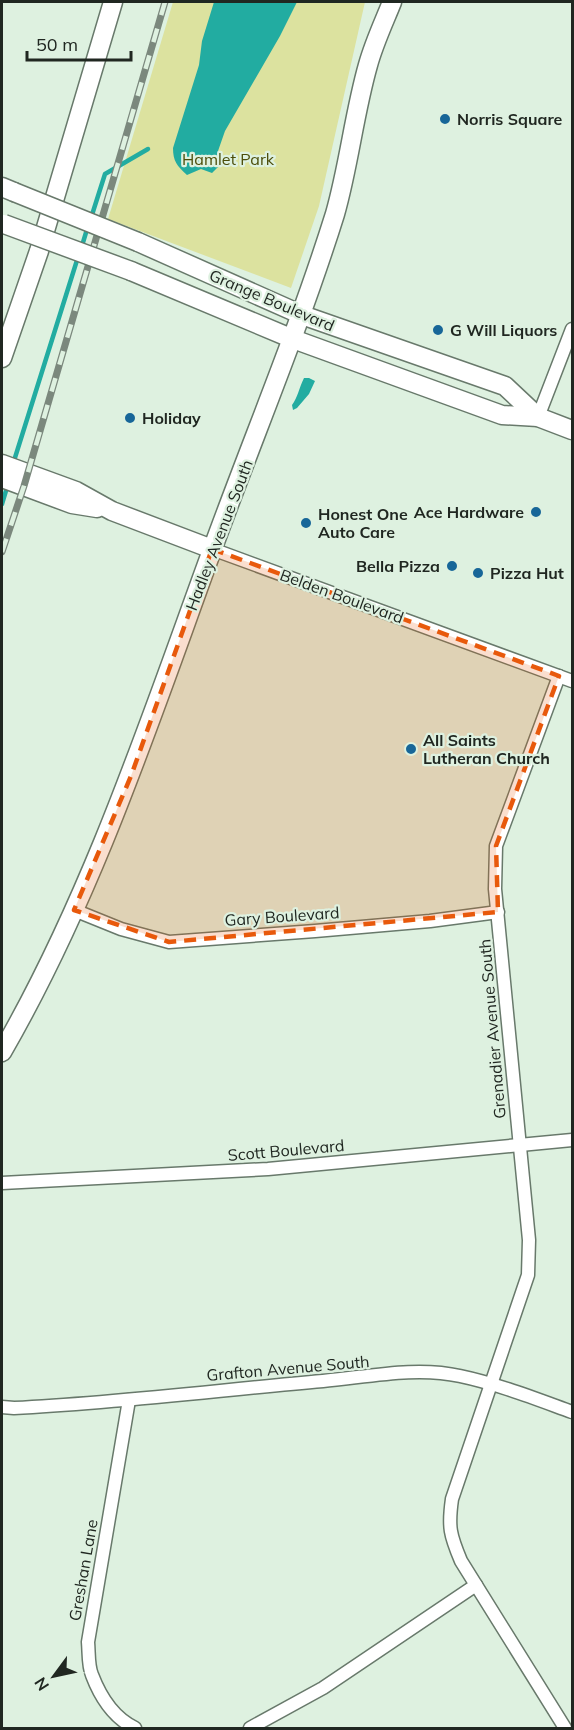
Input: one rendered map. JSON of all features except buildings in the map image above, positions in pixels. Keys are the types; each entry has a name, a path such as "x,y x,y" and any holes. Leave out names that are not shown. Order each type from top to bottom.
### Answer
{"street":[{"path":"2,358 39,251 113,2"},
{"name":"Hadley Avenue South","path":"2,1052 74,910 130,776 212,549 302,315 336,210 368,63 392,2"},
{"name":"Grange Boulevard","path":"8,190 138,242 302,315 506,386 538,417"},
{"name":"Grange Boulevard","path":"3,224 131,272 293,339 502,415 538,417 573,430"},
{"path":"538,417 573,329"},
{"name":"Belden Boulevard","path":"2,464 76,491 112,511 573,681"},
{"name":"Belden Boulevard","path":"2,478 72,504 112,511"},
{"name":"Grenadier Avenue South","path":"559,676 496,846 495,889 529,1240 528,1275 452,1500 449,1525 452,1540 461,1561 565,1728"},
{"name":"Gary Boulevard","path":"74,910 121,929 169,942 349,928 498,912"},
{"name":"Scott Boulevard","path":"2,1183 268,1169 573,1140"},
{"name":"Grafton Avenue South","path":"2,1407 93,1404 417,1372 459,1375 573,1412"},
{"name":"Greshan Lane","path":"129,1400 88,1642 91,1673 108,1705 117,1716 135,1728"},
{"path":"250,1728 323,1688 476,1585"}],"highlighted area":[{"path":"212,549 559,676 496,846 498,912 169,942 74,910 131,776"}],"green space":[{"name":"Hamlet Park","path":"173,2 365,2 319,206 291,288 108,219"}],"water":[{"path":"214,2 297,2 225,131 218,151 218,167 212,173 201,169 187,175 176,163 173,148 199,65 202,41"},
{"path":"304,378 315,381 309,394 293,410 292,405"}],"waterway":[{"path":"91,218 105,174 148,149"},
{"path":"81,249 88,226"},
{"path":"13,464 78,257"},
{"path":"2,504 8,484"}],"railway":[{"path":"2,552 24,486 165,2"}],"place":[{"name":"Norris Square","path":"445,119"},
{"name":"G Will Liquors","path":"438,330"},
{"name":"Holiday","path":"130,418"},
{"name":"Ace Hardware","path":"536,512"},
{"name":"Honest One Auto Care","path":"306,523"},
{"name":"Bella Pizza","path":"452,566"},
{"name":"Pizza Hut","path":"478,573"},
{"name":"All Saints Lutheran Church","path":"411,749"}]}
